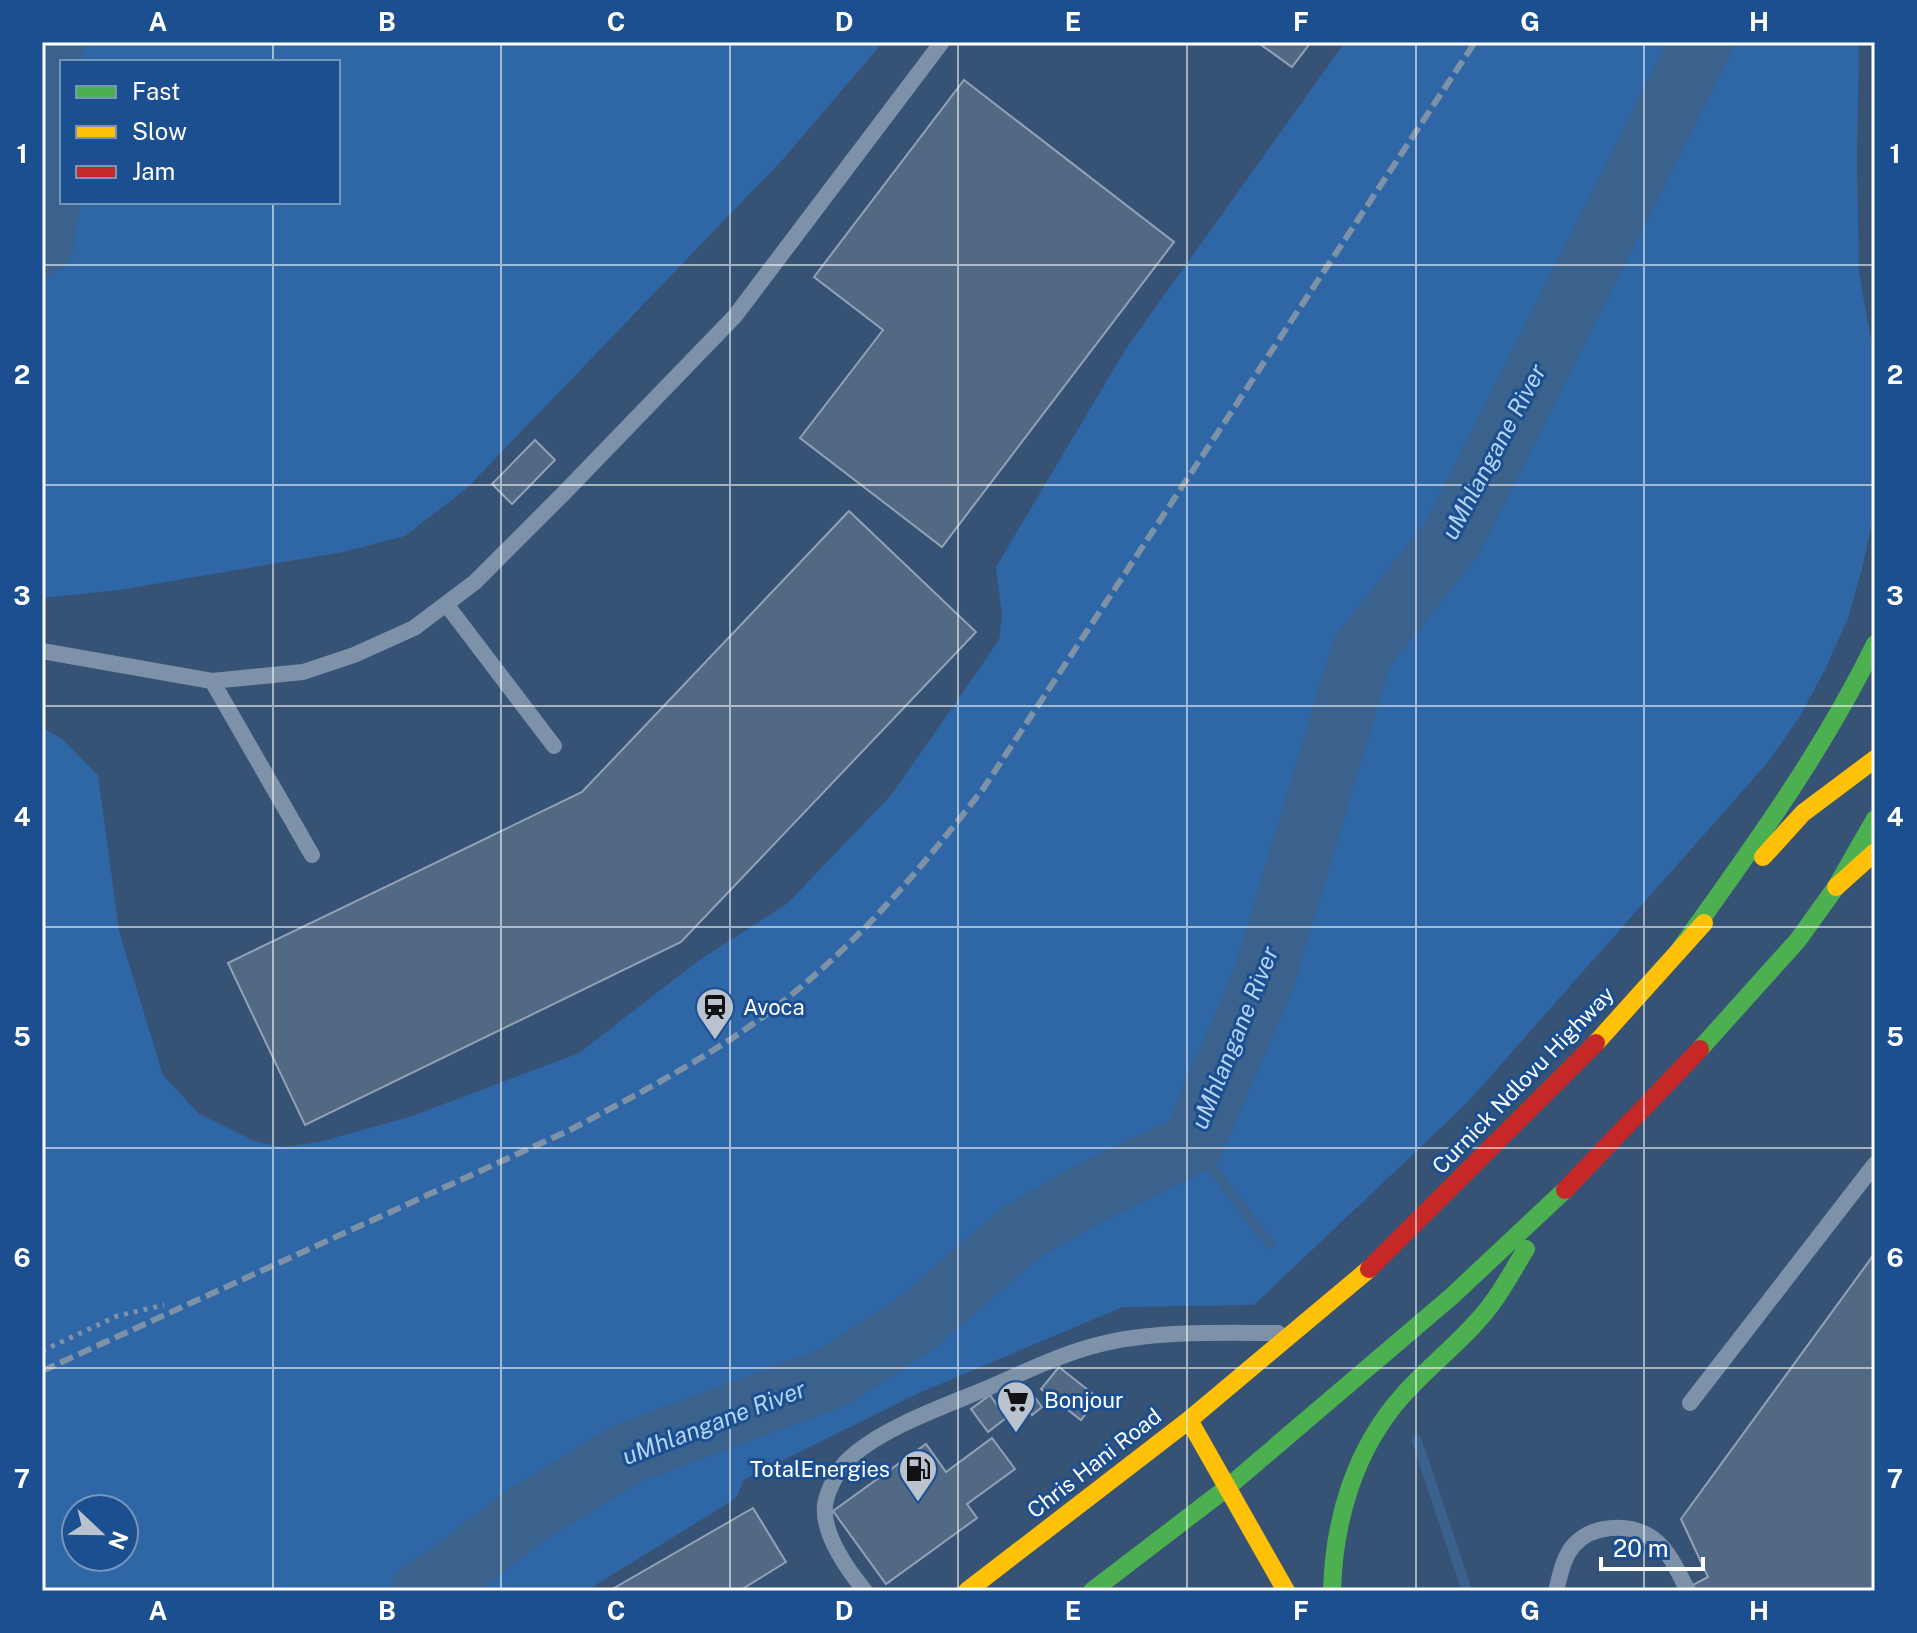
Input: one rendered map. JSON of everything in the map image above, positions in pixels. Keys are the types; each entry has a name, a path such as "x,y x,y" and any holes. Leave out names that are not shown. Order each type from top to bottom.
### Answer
{"main road":[{"path":"1678,952 1822,745 1875,644"},
{"name":"Curnick Ndlovu Highway","path":"1189,1420 1377,1262 1606,1033 1803,813 1875,759"},
{"path":"1092,1591 1228,1487 1452,1296 1559,1197 1671,1081 1787,952 1836,887 1875,819"},
{"path":"1836,887 1875,852"},
{"path":"1332,1591 1340,1524 1351,1479 1373,1435 1401,1397 1490,1306 1559,1197"},
{"name":"Chris Hani Road","path":"967,1591 1189,1420 1286,1591"}],"lane":[{"path":"42,651 212,681 303,672 354,655 414,628 475,582 735,316 942,42"},
{"path":"446,604 554,746"},
{"path":"212,681 312,855"},
{"path":"1690,1403 1875,1164"},
{"path":"865,1591 824,1523 825,1502 836,1479 847,1460 868,1444 934,1411 1097,1345 1221,1333 1292,1333"},
{"path":"1556,1591 1562,1566 1574,1545 1599,1530 1623,1527 1650,1536 1673,1560 1688,1591"}],"path":[{"path":"42,1351 117,1316 164,1305"}],"shaded area":[{"path":"42,42 883,42 785,157 466,489 405,536 343,552 119,590 42,598"},
{"path":"1345,42 1859,42 1859,273 1875,362 1874,513 1848,618 1826,668 1800,716 1769,761 1466,1104 1254,1305 1123,1307 919,1393 745,1479 735,1499 586,1591 42,1591 42,727 62,739 98,775 119,931 163,1075 199,1114 257,1142 283,1147 319,1142 412,1116 579,1053 698,961 788,903 892,794 999,640 1002,615 996,567 1125,350"}],"building":[{"path":"1257,42 1311,42 1292,67"},
{"path":"964,80 1174,242 942,547 800,438 883,330 814,277"},
{"path":"535,440 555,460 512,504 492,484"},
{"path":"849,511 976,632 681,942 305,1125 228,963 582,792"},
{"path":"1875,1253 1875,1591 1696,1591 1693,1585 1708,1577 1681,1519"},
{"path":"1059,1367 1098,1398 1081,1420 1041,1389"},
{"path":"1025,1384 1042,1407 1032,1415 1024,1404 988,1432 971,1409 990,1395 997,1405"},
{"path":"992,1438 1015,1469 967,1504 977,1518 886,1584 833,1511 926,1444 946,1472"},
{"path":"753,1508 786,1562 739,1591 609,1591"}],"waterway":[{"name":"uMhlangane River","path":"42,245 51,193 44,142 54,42"},
{"name":"uMhlangane River","path":"422,1591 451,1573 523,1517 626,1454 834,1377 914,1325 1020,1233 1092,1192 1193,1143 1264,978 1362,652 1453,537 1702,42"},
{"path":"1193,1143 1270,1244"},
{"path":"1417,1441 1467,1591"}],"railway":[{"path":"42,1371 570,1130 718,1047 764,1016 826,965 933,852 983,789 1475,42"}],"traffic: fast":[{"path":"1678,952 1808,764 1875,644"},
{"path":"1700,1049 1798,940 1836,887 1875,819"},
{"path":"1092,1591 1228,1487 1452,1296 1565,1190"},
{"path":"1332,1591 1337,1537 1343,1511 1350,1486 1372,1437 1404,1394 1480,1318 1526,1249"}],"traffic: slow":[{"path":"1763,857 1803,813 1875,759"},
{"path":"1836,887 1875,852"},
{"path":"1596,1043 1704,923"},
{"path":"967,1591 1189,1420 1369,1269"},
{"path":"1189,1420 1286,1591"}],"traffic: jam":[{"path":"1369,1269 1596,1043"},
{"path":"1565,1190 1700,1049"}],"place":[{"name":"Avoca","path":"715,1041"},
{"name":"Bonjour","path":"1016,1434"},
{"name":"TotalEnergies","path":"918,1503"}]}
